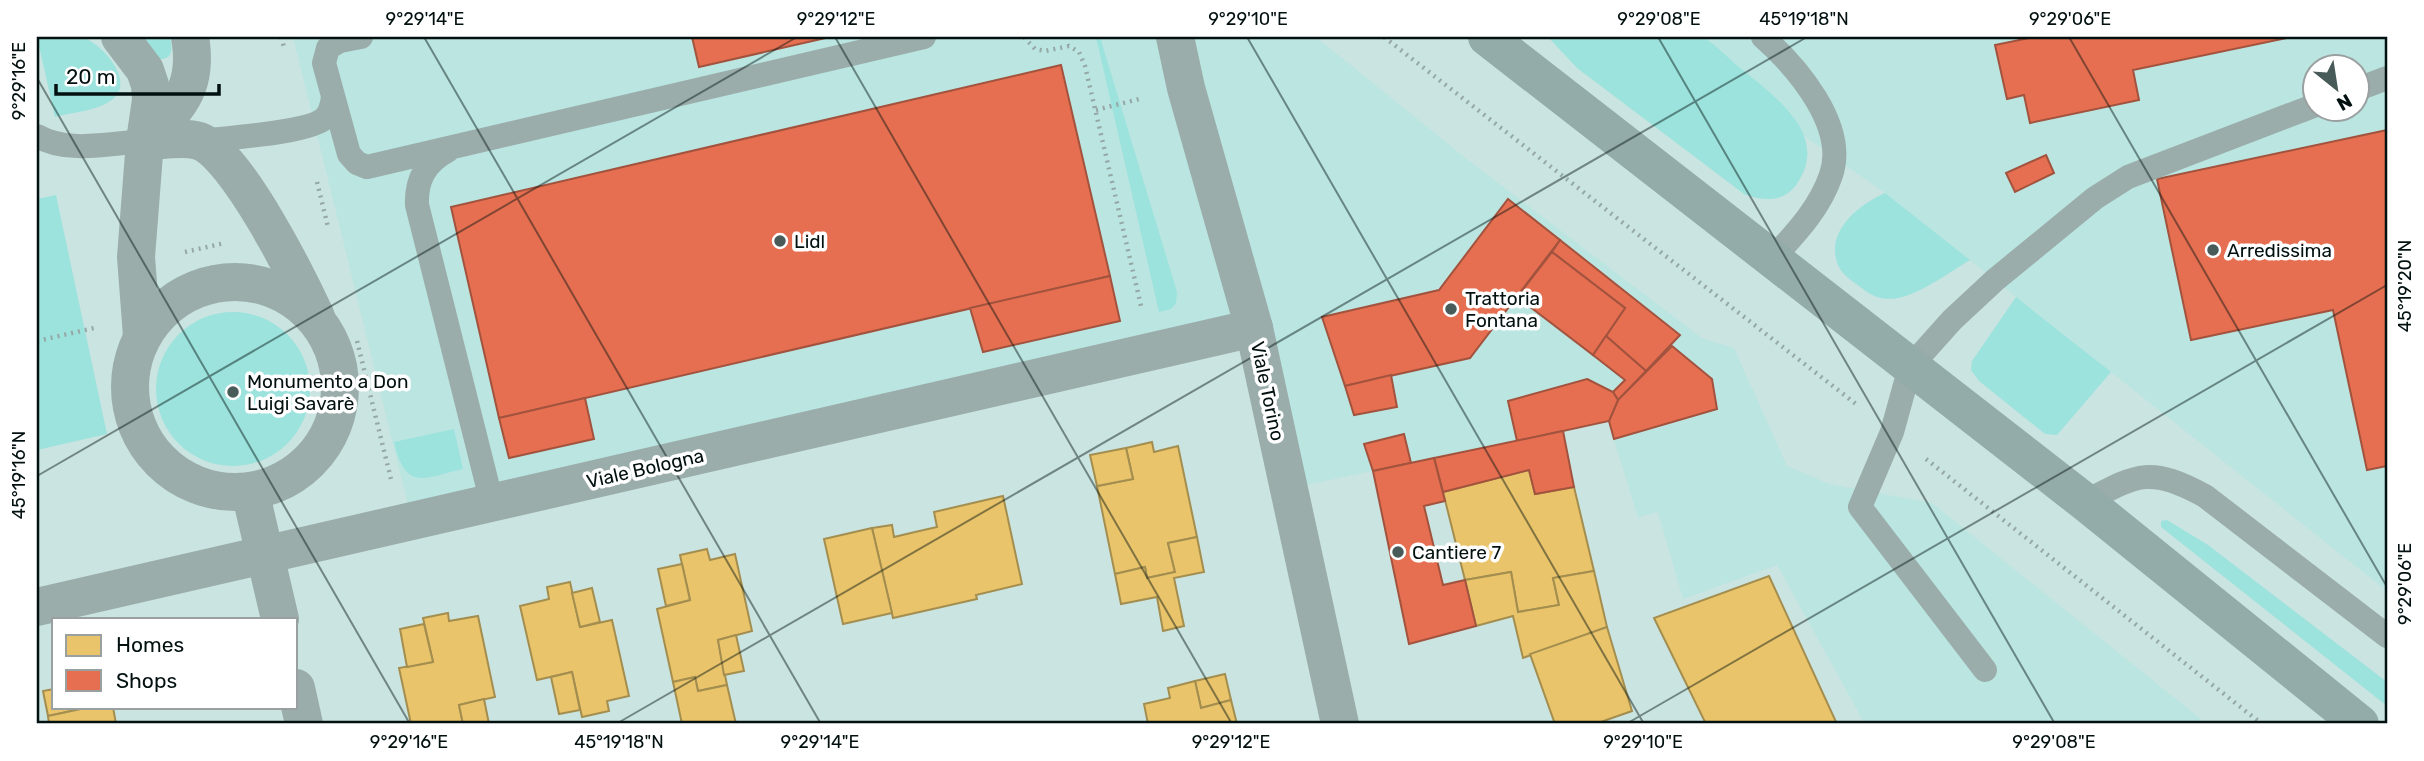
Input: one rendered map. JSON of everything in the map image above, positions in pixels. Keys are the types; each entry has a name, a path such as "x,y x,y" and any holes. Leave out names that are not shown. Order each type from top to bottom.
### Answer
{"street":[{"path":"120,37 145,70 151,100 145,141 136,257 142,327 131,370 131,405 143,438 166,466 196,485 230,492 265,487 296,473 320,449 336,418 341,385 335,352 293,266 223,157 200,141 145,141"},
{"path":"145,141 180,104 193,62 190,37"},
{"path":"1487,37 2085,502 2360,724"},
{"path":"1515,37 1560,93"},
{"name":"Viale Torino","path":"1174,45 1254,328 1340,724"},
{"path":"142,327 194,289 229,281 263,285 294,299 319,322"},
{"name":"Viale Bologna","path":"37,607 1254,328"},
{"path":"250,491 280,618"},
{"path":"298,697 304,724"}],"lane":[{"path":"361,37 340,41 328,48 324,63 349,154 362,165 375,166 924,37"},
{"path":"1763,37 1797,71 1815,95 1828,125 1833,148 1832,173 1820,199 1803,225 1773,258"},
{"path":"200,141 304,128 326,118 333,97"},
{"path":"1985,670 1860,507 1892,432 1910,367 1952,320 1994,280 2095,198 2128,177 2302,110"},
{"path":"37,136 44,141 85,146 145,141"},
{"path":"454,148 427,165 416,191 417,205 492,503"},
{"path":"2085,502 2126,480 2152,476 2179,482 2205,496 2387,636"}],"path":[{"path":"1024,37 1035,49 1045,51 1069,46 1079,52 1086,66 1152,351"},
{"path":"1384,37 2262,724"},
{"path":"37,341 142,327"}],"shaded area":[{"path":"70,35 89,40 113,63 121,82 119,91 113,99 100,106 55,117 37,37"},
{"path":"1689,35 1706,39 1768,91 1794,118 1803,133 1807,150 1805,167 1796,185 1779,198 1758,198 1744,194 1577,68 1548,37"},
{"path":"144,37 170,37 170,55 159,59"},
{"path":"293,37 1162,37 1250,325 411,517"},
{"path":"1096,37 1100,37 1177,292 1176,303 1171,309 1159,312"},
{"path":"1181,37 1316,37 1468,160 1703,339 1734,348 1787,466 1829,484 1932,503 2207,724 1865,724 1777,565 1683,599 1658,512 1638,517 1608,421 1297,487"},
{"path":"1701,37 2387,37 2387,591 1885,193 1804,136 1793,115"},
{"path":"1885,193 1970,260 1925,287 1898,298 1877,297 1851,280 1839,267 1835,255 1839,232 1854,213"},
{"path":"56,195 107,434 37,450 37,199"},
{"path":"2016,297 2111,372 2057,435 2045,434 1979,381 1971,370 1972,361"},
{"path":"233,312 262,318 287,335 304,360 310,389 304,418 287,443 262,460 233,466 204,460 179,443 162,418 156,389 162,360 179,335 204,318"},
{"path":"454,429 463,469 418,478 404,469 394,442"},
{"path":"2167,520 2208,545 2387,682 2387,706 2161,527 2161,521"}],"building: Homes":[{"path":"1152,442 1154,452 1178,446 1197,537 1168,543 1175,572 1147,578 1145,567 1115,574 1097,486 1133,479 1126,448"},
{"path":"1126,448 1133,479 1097,486 1090,455"},
{"path":"1529,470 1535,494 1574,487 1594,571 1553,578 1559,605 1518,612 1511,572 1465,580 1443,492"},
{"path":"1003,496 1022,584 976,595 977,599 893,618 872,528 892,525 894,537 937,527 934,512"},
{"path":"872,528 892,613 843,624 824,539"},
{"path":"1197,537 1204,572 1174,578 1184,626 1163,631 1157,597 1121,604 1115,574 1145,567 1147,578 1175,572 1168,543"},
{"path":"707,549 710,560 735,554 752,631 718,640 727,685 698,691 695,677 673,682 657,609 690,600 680,555"},
{"path":"682,564 690,600 666,606 658,569"},
{"path":"1594,571 1607,627 1523,658 1513,616 1476,626 1465,580 1511,572 1518,612 1559,605 1553,578"},
{"path":"1769,576 1837,724 1706,724 1654,618"},
{"path":"570,582 580,627 612,620 629,696 607,701 609,711 582,717 572,672 537,680 520,606 549,599 547,587"},
{"path":"592,588 600,622 580,627 572,593"},
{"path":"448,613 449,621 478,616 495,697 459,705 463,724 411,724 399,668 433,662 423,618"},
{"path":"424,624 433,662 407,667 400,629"},
{"path":"1607,627 1632,711 1595,724 1555,724 1530,654"},
{"path":"736,635 744,671 724,675 718,640"},
{"path":"572,672 580,710 559,714 551,677"},
{"path":"1225,674 1231,700 1201,708 1195,681"},
{"path":"695,677 698,691 727,685 736,724 682,724 673,682"},
{"path":"1195,681 1201,708 1231,700 1237,724 1148,724 1144,704 1170,698 1168,688"},
{"path":"52,689 52,708 85,708 48,716 43,691"},
{"path":"484,699 489,724 463,724 459,705"},
{"path":"85,708 113,708 116,724 49,724 48,716"}],"building: Shops":[{"path":"692,37 830,37 699,67"},
{"path":"2034,37 2292,37 2133,70 2139,100 2030,123 2024,95 2007,99 1995,45"},
{"name":"Lidl","path":"1061,65 1110,276 499,418 451,207"},
{"path":"2387,130 2387,466 2367,470 2333,310 2191,340 2157,179"},
{"path":"2046,155 2054,173 2015,192 2006,173"},
{"path":"1508,199 1560,240 1470,358 1345,386 1322,317 1439,290"},
{"path":"1560,240 1680,335 1646,371 1606,336 1625,308 1552,252"},
{"path":"1552,252 1625,308 1593,355 1517,297"},
{"path":"1110,276 1120,321 983,352 970,308"},
{"path":"1606,336 1646,371 1618,400 1613,392 1625,380 1593,355"},
{"path":"1672,346 1712,379 1717,409 1614,439 1609,421 1618,400"},
{"path":"1391,375 1397,407 1354,415 1345,386"},
{"path":"1587,379 1613,392 1618,400 1609,421 1517,441 1508,401"},
{"path":"585,398 594,439 509,458 499,418"},
{"path":"1563,431 1574,487 1535,494 1529,470 1443,492 1434,458"},
{"path":"1404,434 1411,463 1373,471 1364,444"},
{"path":"1434,458 1445,501 1424,506 1443,585 1465,580 1476,626 1409,644 1373,471"}],"place":[{"name":"Lidl","path":"780,241"},
{"name":"Arredissima","path":"2213,250"},
{"name":"Trattoria Fontana","path":"1451,309"},
{"name":"Monumento a Don Luigi Savarè","path":"233,392"},
{"name":"Cantiere 7","path":"1398,552"}]}
